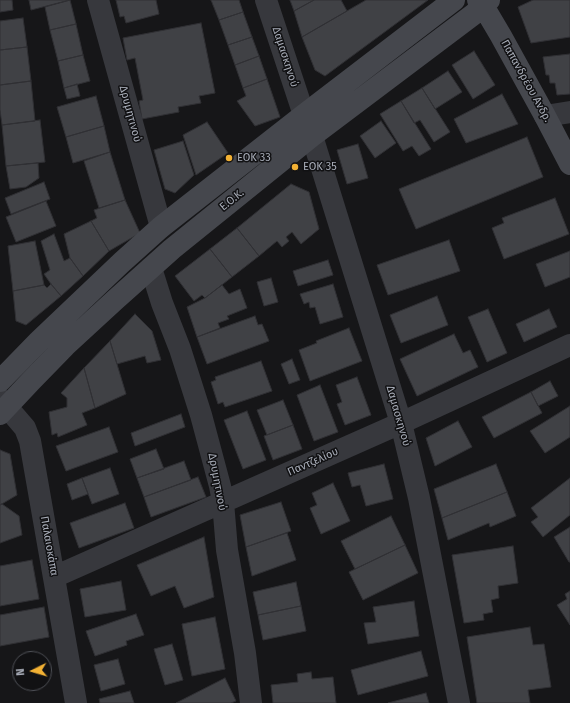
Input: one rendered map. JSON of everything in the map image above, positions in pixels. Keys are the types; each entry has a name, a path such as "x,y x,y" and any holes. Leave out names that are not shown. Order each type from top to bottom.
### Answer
{"main road":[{"name":"Ε.Ο.Κ.","path":"0,381 39,342 161,227 454,0"},
{"name":"Ε.Ο.Κ.","path":"2,407 31,381 65,346 172,249 312,136 474,14 483,2"},
{"name":"Παπανδρέου Ανδρ.","path":"483,2 570,164"}],"street":[{"name":"Δρυμητινού","path":"98,0 161,227"},
{"name":"Δαμασκηνού","path":"266,0 304,115"},
{"path":"545,116 570,112"},
{"name":"Δαμασκηνού","path":"312,136 401,423 419,498 459,703"},
{"name":"Δρυμητινού","path":"151,268 162,303 182,356 216,470 223,502 227,550 251,703"},
{"name":"Παντζελίου","path":"54,577 401,423 570,345"},
{"name":"Παλαιοκάπα","path":"2,407 25,428 30,441 74,703"}],"building":[{"path":"0,0 12,0 13,10 0,12"},
{"path":"29,0 70,0 31,10"},
{"path":"70,0 76,24 50,30 45,7"},
{"path":"116,0 156,0 159,14 126,23 124,16 120,17"},
{"path":"211,0 239,0 243,12 219,20"},
{"path":"290,0 314,0 294,11"},
{"path":"314,0 341,0 347,11 302,37 294,11"},
{"path":"366,0 428,0 325,76 315,70 302,37"},
{"path":"533,0 570,0 570,37 531,43 518,7"},
{"path":"243,12 252,37 228,45 219,20"},
{"path":"23,18 27,47 0,50 0,21"},
{"path":"201,23 215,93 199,96 201,103 178,107 179,112 142,119 139,101 143,100 135,58 127,60 123,38"},
{"path":"76,24 83,55 58,61 50,30"},
{"path":"252,37 259,56 235,65 228,45"},
{"path":"27,47 31,81 0,85 0,50"},
{"path":"474,51 495,85 473,99 452,65"},
{"path":"570,54 570,94 557,95 555,83 550,83 549,75 546,75 543,57"},
{"path":"83,55 90,81 64,88 58,61"},
{"path":"259,56 267,79 243,88 235,65"},
{"path":"448,71 462,92 435,109 422,88"},
{"path":"267,79 280,117 255,126 237,101 246,96 243,88"},
{"path":"31,81 35,121 2,125 0,110 0,85"},
{"path":"77,84 80,96 67,99 64,88"},
{"path":"422,88 450,132 434,142 420,120 414,123 401,101"},
{"path":"502,94 518,124 466,143 454,119"},
{"path":"96,96 104,126 66,137 57,107"},
{"path":"401,101 431,149 419,156 412,146 403,151 380,114"},
{"path":"40,120 45,162 6,166 2,125"},
{"path":"381,121 396,143 375,158 360,136"},
{"path":"207,122 228,153 196,175 183,135"},
{"path":"104,126 110,152 73,163 66,137"},
{"path":"527,137 543,177 416,229 399,189"},
{"path":"183,141 194,175 175,193 165,189 154,150"},
{"path":"358,144 368,178 347,184 337,150"},
{"path":"110,152 125,200 99,208 84,161"},
{"path":"38,163 39,178 26,187 10,189 6,166"},
{"path":"44,182 50,199 11,214 5,198"},
{"path":"291,184 309,192 319,229 301,244 292,232 286,237 289,241 282,247 277,241 259,256 237,228"},
{"path":"555,198 569,234 504,259 492,228 504,223 502,218"},
{"path":"125,200 140,233 109,251 91,221 97,218 94,210"},
{"path":"46,201 56,226 16,242 6,217"},
{"path":"91,221 109,251 83,276 70,258 64,234"},
{"path":"237,228 259,256 232,277 210,249"},
{"path":"54,234 64,261 70,258 83,276 61,296 44,274 50,270 41,241"},
{"path":"449,240 460,271 388,295 377,265"},
{"path":"35,241 44,285 13,291 8,246"},
{"path":"210,249 232,277 205,298 202,295 194,301 175,276"},
{"path":"570,251 570,277 545,287 536,264"},
{"path":"328,260 333,275 298,286 293,271"},
{"path":"271,278 278,302 264,306 257,282"},
{"path":"51,284 61,296 26,325 16,321 13,291 44,285 47,288"},
{"path":"333,284 343,317 320,324 315,307 310,308 309,302 304,304 300,294"},
{"path":"222,285 229,294 240,289 247,308 227,316 229,319 218,323 220,328 197,337 187,307 205,298"},
{"path":"437,296 448,325 401,343 390,315"},
{"path":"488,309 507,353 487,362 468,317"},
{"path":"549,309 557,327 524,342 516,324"},
{"path":"135,314 152,331 161,360 147,363 145,356 117,364 110,341"},
{"path":"255,316 258,325 262,324 269,341 207,364 197,337"},
{"path":"349,328 362,361 310,381 299,350 317,343 316,341"},
{"path":"454,334 463,353 470,350 478,367 417,396 400,359"},
{"path":"110,341 126,394 95,408 84,368"},
{"path":"292,359 300,380 289,384 281,364"},
{"path":"261,361 272,391 225,407 223,402 218,404 211,382 216,380 215,377"},
{"path":"84,368 95,408 82,413 87,425 58,437 57,433 52,435 49,412 67,407 67,398 61,393"},
{"path":"357,377 371,415 345,425 337,404 342,402 336,385"},
{"path":"550,381 558,396 538,406 531,392"},
{"path":"320,385 338,432 314,441 297,395"},
{"path":"531,392 542,413 494,438 482,417"},
{"path":"283,400 293,425 267,435 257,410"},
{"path":"570,406 570,437 545,453 530,431"},
{"path":"247,411 266,460 243,469 224,420"},
{"path":"181,414 185,427 135,446 131,433"},
{"path":"458,421 472,447 435,466 426,438"},
{"path":"293,425 302,449 273,460 264,436"},
{"path":"109,427 118,452 66,471 56,446"},
{"path":"156,449 164,469 137,478 130,459"},
{"path":"0,450 10,454 17,495 0,505"},
{"path":"184,461 191,480 144,497 137,478"},
{"path":"384,464 393,499 366,506 360,485 352,487 348,473"},
{"path":"496,464 507,492 442,518 434,489"},
{"path":"110,468 119,494 92,504 82,478"},
{"path":"198,477 206,497 151,517 144,497"},
{"path":"82,478 88,494 72,500 67,484"},
{"path":"570,478 570,515 543,537 531,522 538,517 531,508"},
{"path":"333,483 350,521 321,534 310,508 317,505 312,493"},
{"path":"507,492 516,516 490,527 489,523 448,540 442,518"},
{"path":"281,502 291,531 246,547 240,515"},
{"path":"125,503 134,528 79,548 70,523"},
{"path":"2,504 19,516 22,535 0,543 0,505"},
{"path":"391,516 405,545 355,569 341,541"},
{"path":"570,527 570,562 569,562 554,537"},
{"path":"287,533 296,560 252,576 246,547"},
{"path":"204,537 214,597 184,608 175,586 151,596 137,565"},
{"path":"405,545 418,573 363,600 349,572"},
{"path":"513,546 518,583 498,586 499,598 491,600 493,612 483,614 484,620 464,623 452,555"},
{"path":"32,560 39,599 0,606 0,566"},
{"path":"121,581 126,610 85,617 80,589"},
{"path":"296,582 301,606 258,615 253,592"},
{"path":"570,591 570,625 557,605 567,599 565,594"},
{"path":"414,601 419,636 368,644 364,623 376,622 373,607"},
{"path":"301,606 306,631 263,640 258,615"},
{"path":"44,607 49,637 0,646 0,615"},
{"path":"136,614 144,635 126,641 127,645 95,656 86,631"},
{"path":"215,617 225,669 192,676 182,624"},
{"path":"530,627 533,645 544,644 551,687 528,690 530,703 477,703 467,637"},
{"path":"172,644 183,680 165,685 154,649"},
{"path":"421,651 428,676 358,695 351,670"},
{"path":"118,659 125,684 101,691 94,665"},
{"path":"311,672 312,679 333,677 336,703 273,703 271,685 298,682 297,674"},
{"path":"225,678 236,701 231,703 176,703"},
{"path":"130,691 134,703 100,703 99,699"},
{"path":"426,693 429,703 388,703"}],"place":[{"name":"ΕΟΚ 33","path":"229,158"},
{"name":"ΕΟΚ 35","path":"295,167"}]}
